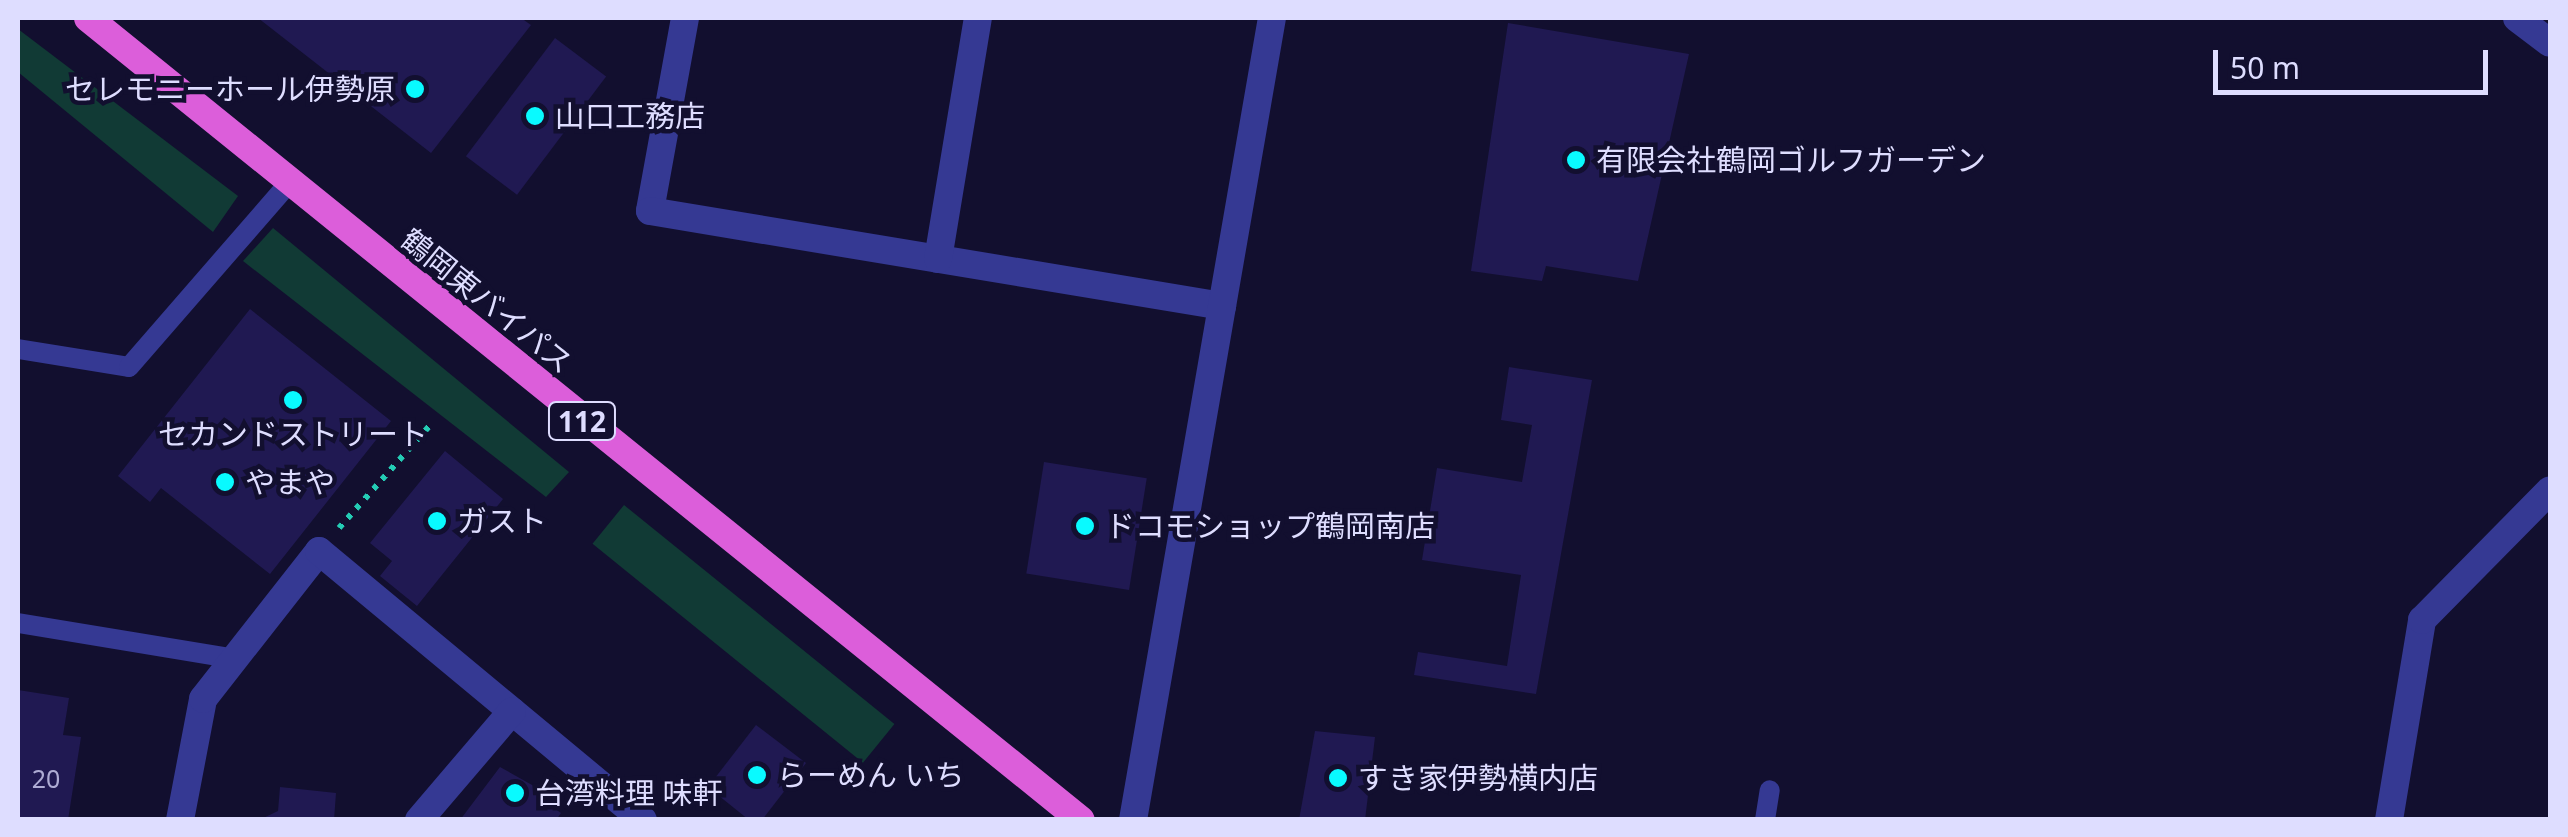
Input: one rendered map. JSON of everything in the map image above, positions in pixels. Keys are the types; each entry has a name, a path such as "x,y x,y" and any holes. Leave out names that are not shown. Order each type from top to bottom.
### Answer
{"highway":[{"name":"鶴岡東バイパス","path":"88,18 1080,820"}],"street":[{"path":"685,18 650,211 1222,306"},
{"path":"938,259 978,18"},
{"path":"1134,820 1272,18"},
{"path":"2517,18 2550,44"},
{"path":"2390,820 2422,620 2550,490"},
{"path":"180,820 203,699 319,552 643,820"},
{"path":"419,820 512,711"}],"lane":[{"path":"18,349 129,368 290,182"},
{"path":"18,622 236,659"},
{"path":"1766,820 1770,790"}],"path":[{"path":"319,552 432,423"}],"green space":[{"path":"18,29 238,196 213,232 18,72"},
{"path":"273,228 569,472 546,497 243,261"},
{"path":"624,505 894,724 863,763 593,544"}],"building":[{"name":"セレモニーホール伊勢原","path":"258,18 521,18 531,25 431,153"},
{"name":"有限会社鶴岡ゴルフガーデン","path":"1508,23 1689,54 1638,281 1546,266 1542,281 1471,271"},
{"name":"山口工務店","path":"555,38 606,77 517,195 466,156"},
{"path":"250,309 391,421 270,574 161,488 150,502 118,476"},
{"path":"1509,367 1592,380 1536,694 1414,675 1418,652 1507,666 1521,575 1422,560 1437,468 1522,482 1532,425 1501,420"},
{"name":"ガスト","path":"445,451 503,499 417,606 380,576 392,561 370,543"},
{"name":"ドコモショップ鶴岡南店","path":"1044,462 1147,478 1129,590 1026,574"},
{"path":"18,690 69,698 63,735 81,737 68,820 18,820"},
{"name":"らーめん いち","path":"756,725 806,763 762,820 749,820 708,787"},
{"name":"すき家伊勢横内店","path":"1315,731 1375,737 1365,820 1299,820"},
{"name":"台湾料理 味軒","path":"500,767 557,799 551,806 561,813 556,820 460,820"},
{"path":"280,787 336,793 334,820 259,820 278,811"}],"place":[{"name":"セレモニーホール伊勢原","path":"415,89"},
{"name":"山口工務店","path":"535,116"},
{"name":"有限会社鶴岡ゴルフガーデン","path":"1576,160"},
{"name":"セカンドストリート","path":"293,400"},
{"name":"やまや","path":"225,482"},
{"name":"ガスト","path":"437,521"},
{"name":"ドコモショップ鶴岡南店","path":"1085,526"},
{"name":"らーめん いち","path":"757,775"},
{"name":"すき家伊勢横内店","path":"1338,778"},
{"name":"台湾料理 味軒","path":"515,793"}]}
